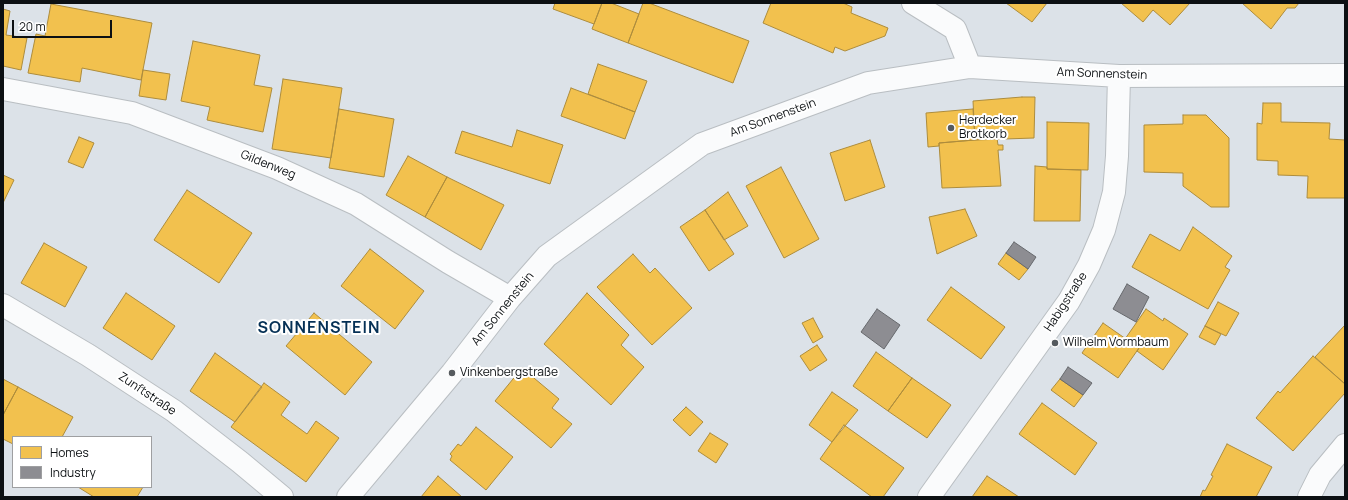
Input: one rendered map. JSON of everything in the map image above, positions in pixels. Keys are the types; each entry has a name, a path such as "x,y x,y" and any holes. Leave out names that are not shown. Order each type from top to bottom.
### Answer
{"street":[{"path":"913,3 955,29 970,68"},
{"name":"Am Sonnenstein","path":"348,497 452,373 510,298 547,256 702,144 868,83 970,68 1119,76 1345,75"},
{"name":"Habigstraße","path":"929,497 1069,301 1089,265 1104,230 1114,192 1117,156 1119,76"},
{"name":"Gildenweg","path":"3,89 132,113 277,168 356,204 448,262 510,298"},
{"name":"Zunftstraße","path":"3,304 88,355 174,411 240,462 282,497"},
{"path":"1309,497 1320,475 1345,445"}],"building: Homes":[{"path":"555,3 602,3 594,24 553,9"},
{"path":"602,3 611,3 639,14 628,43 592,29"},
{"path":"643,3 649,3 749,41 733,83 628,43"},
{"path":"771,3 843,3 852,7 851,13 888,28 885,36 845,51 835,47 833,53 763,23"},
{"path":"1006,3 1047,3 1032,22"},
{"path":"1121,3 1190,3 1170,25 1153,10 1143,22"},
{"path":"1242,3 1299,3 1295,8 1287,8 1271,29"},
{"path":"51,4 152,23 141,80 82,68 80,82 28,73 36,34 45,36"},
{"path":"3,9 10,11 6,35 27,38 21,70 3,66"},
{"path":"193,41 260,55 254,85 272,88 263,132 207,120 210,107 181,101"},
{"path":"598,64 647,81 635,112 588,94"},
{"path":"143,70 170,74 166,100 139,96"},
{"path":"283,79 342,88 331,158 272,149"},
{"path":"571,88 635,112 625,139 561,116"},
{"path":"1035,97 1034,138 975,140 973,101"},
{"path":"1263,103 1281,103 1281,122 1330,123 1329,139 1345,140 1345,198 1307,198 1308,176 1278,175 1278,161 1257,160 1257,123 1262,124"},
{"path":"339,109 394,119 384,177 329,168"},
{"name":"Herdecker Brotkorb","path":"973,109 975,140 939,143 939,146 928,147 926,113"},
{"path":"1183,115 1206,115 1229,138 1229,207 1211,207 1183,186 1183,173 1144,172 1144,125 1183,124"},
{"path":"1047,122 1089,123 1088,170 1047,169"},
{"path":"517,130 563,145 550,184 455,153 462,131 512,147"},
{"path":"79,137 94,143 83,168 68,162"},
{"path":"997,138 998,145 1003,145 1003,150 998,150 1001,186 942,188 939,143"},
{"path":"870,140 885,187 845,201 830,153"},
{"path":"408,156 447,177 425,217 386,195"},
{"path":"1035,166 1047,167 1047,169 1081,170 1080,221 1034,221"},
{"path":"781,167 819,239 784,258 746,186"},
{"path":"3,175 14,180 3,203"},
{"path":"447,177 504,205 481,250 425,217"},
{"path":"187,190 252,233 219,283 154,240"},
{"path":"728,192 748,226 724,240 705,210"},
{"path":"965,209 977,236 937,254 929,217"},
{"path":"705,210 734,254 709,271 680,227"},
{"path":"1193,227 1232,256 1225,267 1230,270 1208,309 1132,267 1150,234 1180,251"},
{"path":"44,243 87,267 65,307 21,283"},
{"path":"370,249 424,291 395,329 341,286"},
{"path":"1006,253 1028,269 1019,280 998,264"},
{"path":"633,254 650,273 655,268 692,308 652,345 597,287"},
{"path":"951,287 1005,327 981,359 927,320"},
{"path":"126,293 175,326 152,360 103,328"},
{"path":"587,293 629,335 621,345 644,367 611,405 544,344"},
{"path":"1218,302 1239,313 1226,336 1205,326"},
{"path":"1146,309 1163,321 1164,318 1188,334 1163,370 1137,351 1139,348 1125,339"},
{"path":"314,313 372,362 345,395 286,346"},
{"path":"813,318 823,337 813,343 802,323"},
{"path":"1103,323 1139,348 1118,378 1082,353"},
{"path":"1345,325 1345,384 1315,357"},
{"path":"1205,326 1221,334 1215,345 1199,337"},
{"path":"817,345 827,360 810,371 800,356"},
{"path":"876,352 912,378 888,411 853,386"},
{"path":"215,353 262,387 235,422 190,391"},
{"path":"1313,356 1345,384 1345,393 1293,451 1256,418 1278,391 1280,393"},
{"path":"522,368 559,399 552,408 572,424 551,448 495,401"},
{"path":"912,378 951,405 927,438 888,411"},
{"path":"3,379 18,387 3,415"},
{"path":"1060,379 1083,395 1074,407 1051,390"},
{"path":"264,383 290,402 281,415 307,434 316,421 339,438 306,482 231,427"},
{"path":"18,387 73,417 63,436 12,436 12,444 3,439 3,415"},
{"path":"832,392 858,410 832,442 809,425"},
{"path":"1042,403 1097,443 1075,475 1019,434"},
{"path":"686,407 703,422 690,436 673,420"},
{"path":"844,425 904,468 883,497 872,497 820,459"},
{"path":"476,427 513,457 486,490 450,460 452,456 450,454 458,444 461,446"},
{"path":"710,433 728,444 716,463 698,451"},
{"path":"1227,444 1272,467 1256,497 1200,497 1213,476 1211,475"},
{"path":"438,476 462,497 421,497"},
{"path":"987,476 1019,497 972,497"},
{"path":"80,488 142,488 137,497 94,497"}],"building: Industry":[{"path":"1014,242 1036,257 1028,269 1006,253"},
{"path":"1127,284 1149,297 1136,322 1113,309"},
{"path":"877,309 900,325 884,349 861,332"},
{"path":"1068,367 1092,383 1083,395 1060,379"}],"place":[{"name":"Herdecker Brotkorb","path":"951,128"},
{"name":"Wilhelm Vormbaum","path":"1055,343"},
{"name":"Vinkenbergstraße","path":"452,373"}],"district":[{"name":"SONNENSTEIN","path":"319,329"}]}
